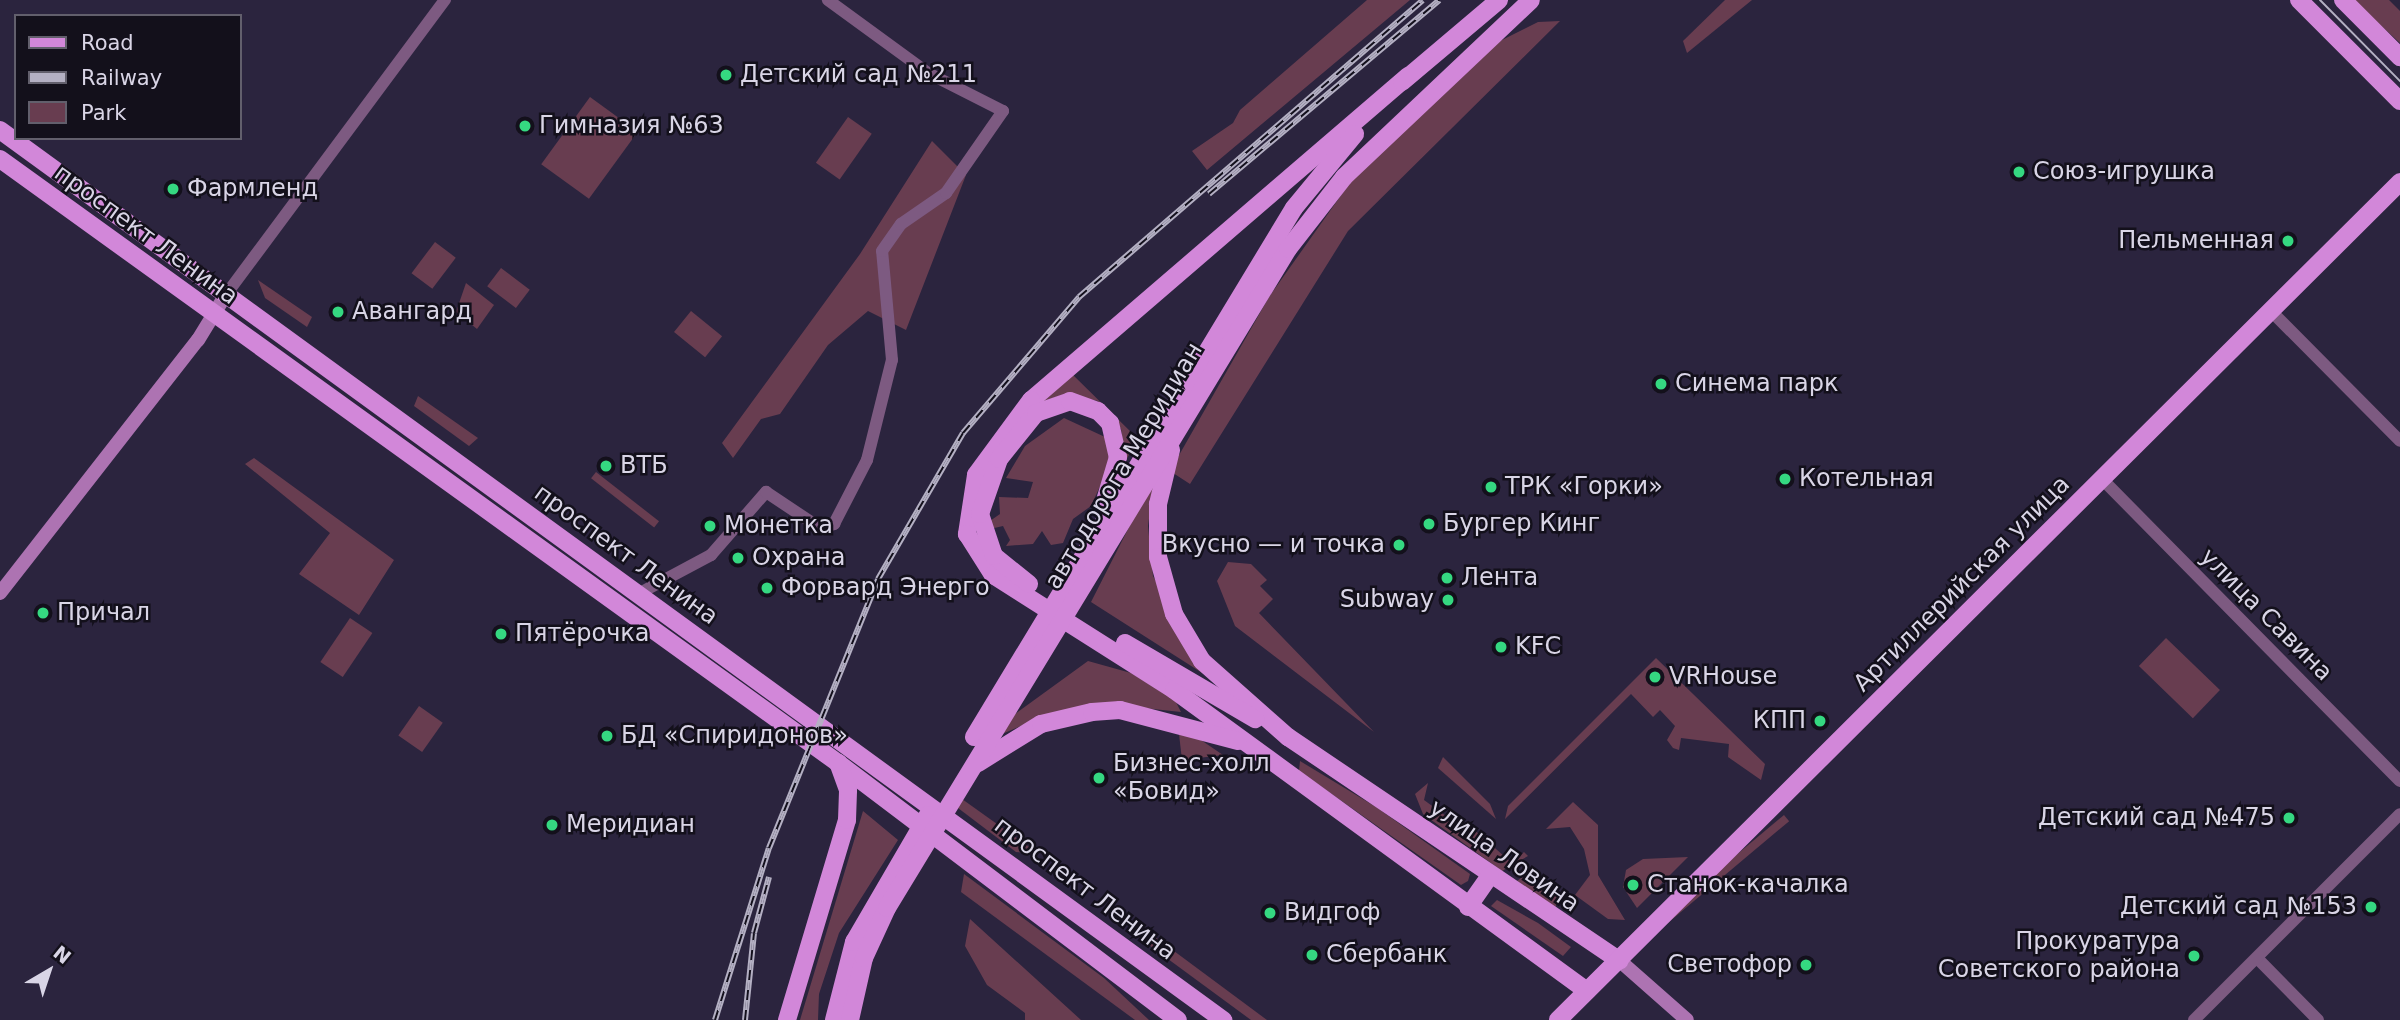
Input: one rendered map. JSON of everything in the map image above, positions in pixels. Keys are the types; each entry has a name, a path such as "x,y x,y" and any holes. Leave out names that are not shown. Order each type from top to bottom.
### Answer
{"main road":[{"name":"автодорога Меридиан","path":"850,1020 864,958 881,905 1294,208 1408,75 1499,0"},
{"name":"автодорога Меридиан","path":"834,1020 848,957 968,771 1083,568 1288,249 1344,177 1531,0"},
{"path":"2299,0 2400,101"},
{"path":"2343,0 2400,57"},
{"path":"1408,75 1031,400 989,451 968,495 967,534 993,575 1277,763 1468,907 1587,991"},
{"name":"проспект Ленина","path":"0,130 1223,1020"},
{"name":"проспект Ленина","path":"0,159 622,610 838,763 1178,1020"},
{"name":"Артиллерийская улица","path":"1558,1020 2400,182"},
{"path":"1194,395 1165,464 1158,504 1164,586 1202,661 1293,740"},
{"path":"1083,568 1116,472 1118,449 1098,411 1070,401 1036,413 999,459 982,498 986,542 1010,572 1293,740"},
{"path":"622,610 638,594"},
{"path":"968,771 1012,738 1064,717 1120,710 1174,721 1251,745"},
{"path":"1277,763 1293,740"},
{"name":"улица Ловина","path":"1293,740 1490,876 1620,961"},
{"path":"787,1020 847,820 848,790 838,763"},
{"path":"1468,907 1490,876"},
{"path":"1143,996 1164,1020"}],"street":[{"path":"0,593 198,340 212,313 445,0"},
{"path":"638,594 711,555 765,492 820,528 834,524 867,460 892,360 882,251 901,224 946,193 1003,111 928,73 828,0"},
{"path":"2271,311 2400,442"},
{"name":"улица Савина","path":"2102,479 2400,781"},
{"path":"2194,1020 2400,814"},
{"path":"2256,958 2318,1020"},
{"name":"улица Ловина","path":"1620,961 1687,1020"}],"green space":[{"path":"1367,0 1410,0 1207,170 1192,151 1233,123 1240,110"},
{"path":"1725,0 1752,0 1687,53 1683,41"},
{"path":"2353,0 2389,0 2400,11 2400,43"},
{"path":"1560,21 1348,231 1190,484 1170,471 1269,297 1354,177 1500,41 1538,22"},
{"path":"590,97 638,132 589,199 541,164"},
{"path":"848,117 872,134 840,180 816,163"},
{"path":"932,141 966,175 906,330 868,311 828,345 780,414 761,419 733,458 722,443 860,254"},
{"path":"435,242 456,258 432,289 412,273"},
{"path":"501,268 530,290 516,308 487,286"},
{"path":"258,280 312,317 307,327 265,298"},
{"path":"466,283 494,305 477,329 456,312"},
{"path":"691,311 722,336 705,357 674,332"},
{"path":"1071,373 1132,433 1136,442 1125,462 1121,429 1098,401 1065,394 1036,404"},
{"path":"418,396 478,438 469,446 414,406"},
{"path":"1064,418 1105,437 1112,460 1091,506 1073,519 1063,543 1051,545 1042,531 1033,544 1006,546 1010,540 1003,526 990,529 987,523 1000,514 999,497 1028,498 1033,482 1006,478 1025,446"},
{"path":"254,458 394,560 359,615 299,574 330,533 245,464"},
{"path":"596,472 659,521 654,528 591,478"},
{"path":"1155,476 1148,526 1153,576 1210,678 1091,602"},
{"path":"1228,562 1251,564 1267,580 1260,586 1273,599 1259,613 1374,732 1235,626 1217,581"},
{"path":"350,618 372,633 343,677 320,662"},
{"path":"2166,638 2220,690 2193,718 2139,666"},
{"path":"1656,658 1765,764 1761,780 1728,757 1729,744 1681,738 1679,750 1673,748 1667,740 1675,726 1660,710 1653,717 1631,694 1505,819 1508,806"},
{"path":"1088,661 1131,673 1175,700 1181,712 1106,704 1044,716 1002,734 1011,717"},
{"path":"419,706 443,723 422,752 398,735"},
{"path":"1179,734 1198,738 1223,755 1182,760"},
{"path":"1443,757 1490,804 1496,819 1438,768"},
{"path":"1300,761 1376,807 1470,874 1468,881 1461,885 1299,771"},
{"path":"1428,783 1424,800 1468,832 1472,828 1512,863 1524,852 1528,856 1502,871 1423,814 1415,794"},
{"path":"962,799 1039,854 1016,852 958,808"},
{"path":"1573,802 1598,825 1598,875 1625,920 1608,919 1575,895 1590,875 1584,849 1570,827 1546,829"},
{"path":"863,811 898,840 839,933 819,994 818,1020 800,1020"},
{"path":"1784,815 1789,821 1664,926 1659,920"},
{"path":"1688,857 1637,908 1623,887 1626,870 1643,859"},
{"path":"1528,873 1559,896 1555,909 1517,881"},
{"path":"964,874 1104,978 1149,1020 1135,1020 961,892"},
{"path":"1497,900 1538,923 1571,947 1563,956 1491,906"},
{"path":"970,919 1081,1020 1025,1020 1025,1013 987,985 965,946"},
{"path":"1136,925 1267,1020 1251,1020 1134,934"}],"tram line":[{"path":"2320,0 2400,81"}],"railway":[{"path":"715,1020 769,848 878,579 963,433 1079,297 1423,0"},
{"path":"1209,194 1439,0"},
{"path":"745,1020 754,933 769,877"}],"place":[{"name":"Детский сад №211","path":"726,75"},
{"name":"Гимназия №63","path":"525,126"},
{"name":"Союз-игрушка","path":"2019,172"},
{"name":"Фармленд","path":"173,189"},
{"name":"Пельменная","path":"2288,241"},
{"name":"Авангард","path":"338,312"},
{"name":"Синема парк","path":"1661,384"},
{"name":"ВТБ","path":"606,466"},
{"name":"Котельная","path":"1785,479"},
{"name":"ТРК «Горки»","path":"1491,487"},
{"name":"Бургер Кинг","path":"1429,524"},
{"name":"Монетка","path":"710,526"},
{"name":"Вкусно — и точка","path":"1399,545"},
{"name":"Охрана","path":"738,558"},
{"name":"Лента","path":"1447,578"},
{"name":"Форвард Энерго","path":"767,588"},
{"name":"Subway","path":"1448,600"},
{"name":"Причал","path":"43,613"},
{"name":"Пятёрочка","path":"501,634"},
{"name":"KFC","path":"1501,647"},
{"name":"VRHouse","path":"1655,677"},
{"name":"КПП","path":"1820,721"},
{"name":"БД «Спиридонов»","path":"607,736"},
{"name":"Бизнес-холл «Бовид»","path":"1099,778"},
{"name":"Детский сад №475","path":"2289,818"},
{"name":"Меридиан","path":"552,825"},
{"name":"Станок-качалка","path":"1633,885"},
{"name":"Детский сад №153","path":"2371,907"},
{"name":"Видгоф","path":"1270,913"},
{"name":"Сбербанк","path":"1312,955"},
{"name":"Прокуратура Советского района","path":"2194,956"},
{"name":"Светофор","path":"1806,965"}]}
